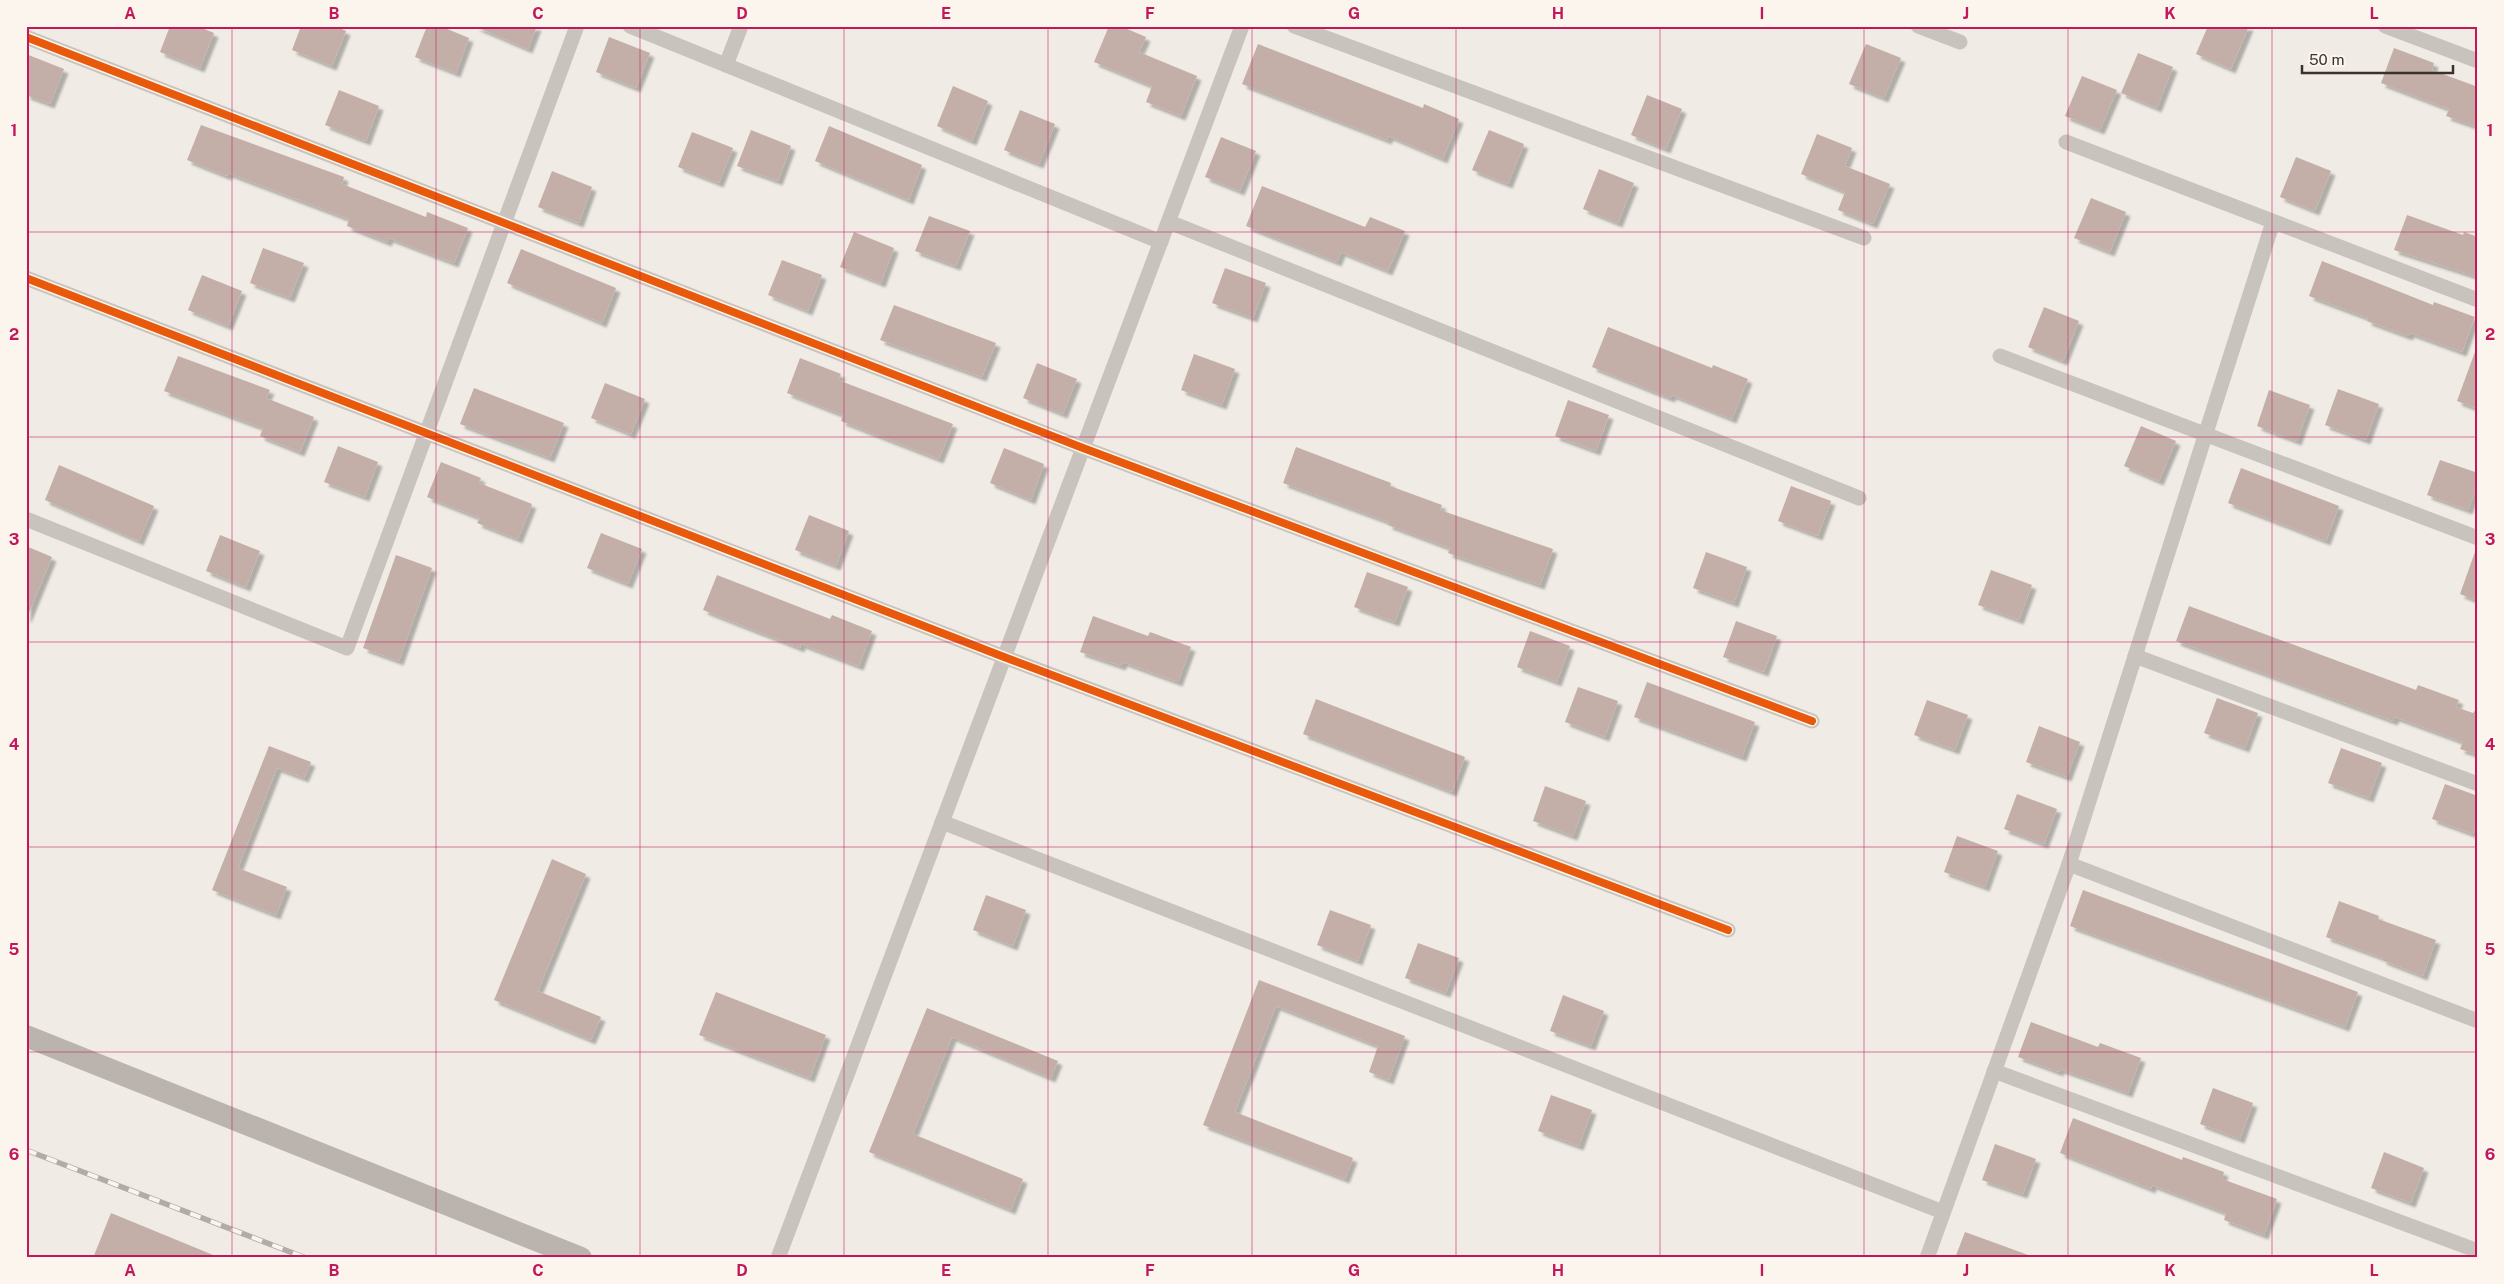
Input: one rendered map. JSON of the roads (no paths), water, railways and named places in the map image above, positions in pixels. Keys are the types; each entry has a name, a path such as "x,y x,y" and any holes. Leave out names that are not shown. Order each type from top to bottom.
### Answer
{"main road":[{"path":"26,1036 581,1258"}],"street":[{"path":"26,519 346,648 577,26"},
{"path":"630,26 1161,242"},
{"path":"726,65 741,26"},
{"path":"778,1258 1242,26"},
{"path":"1294,26 1864,238"},
{"path":"1918,26 1960,42"},
{"path":"2385,26 2478,61"},
{"path":"26,37 1083,448 1812,721"},
{"path":"2066,142 2478,300"},
{"path":"1169,222 1859,498"},
{"path":"1927,1258 2069,864 2273,222"},
{"path":"26,278 1004,657 1728,930"},
{"path":"2000,356 2478,538"},
{"path":"2135,656 2478,784"},
{"path":"942,822 1943,1212"},
{"path":"2069,864 2478,1021"},
{"path":"1994,1071 2478,1251"}],"railway":[{"path":"26,1150 306,1258"}]}
